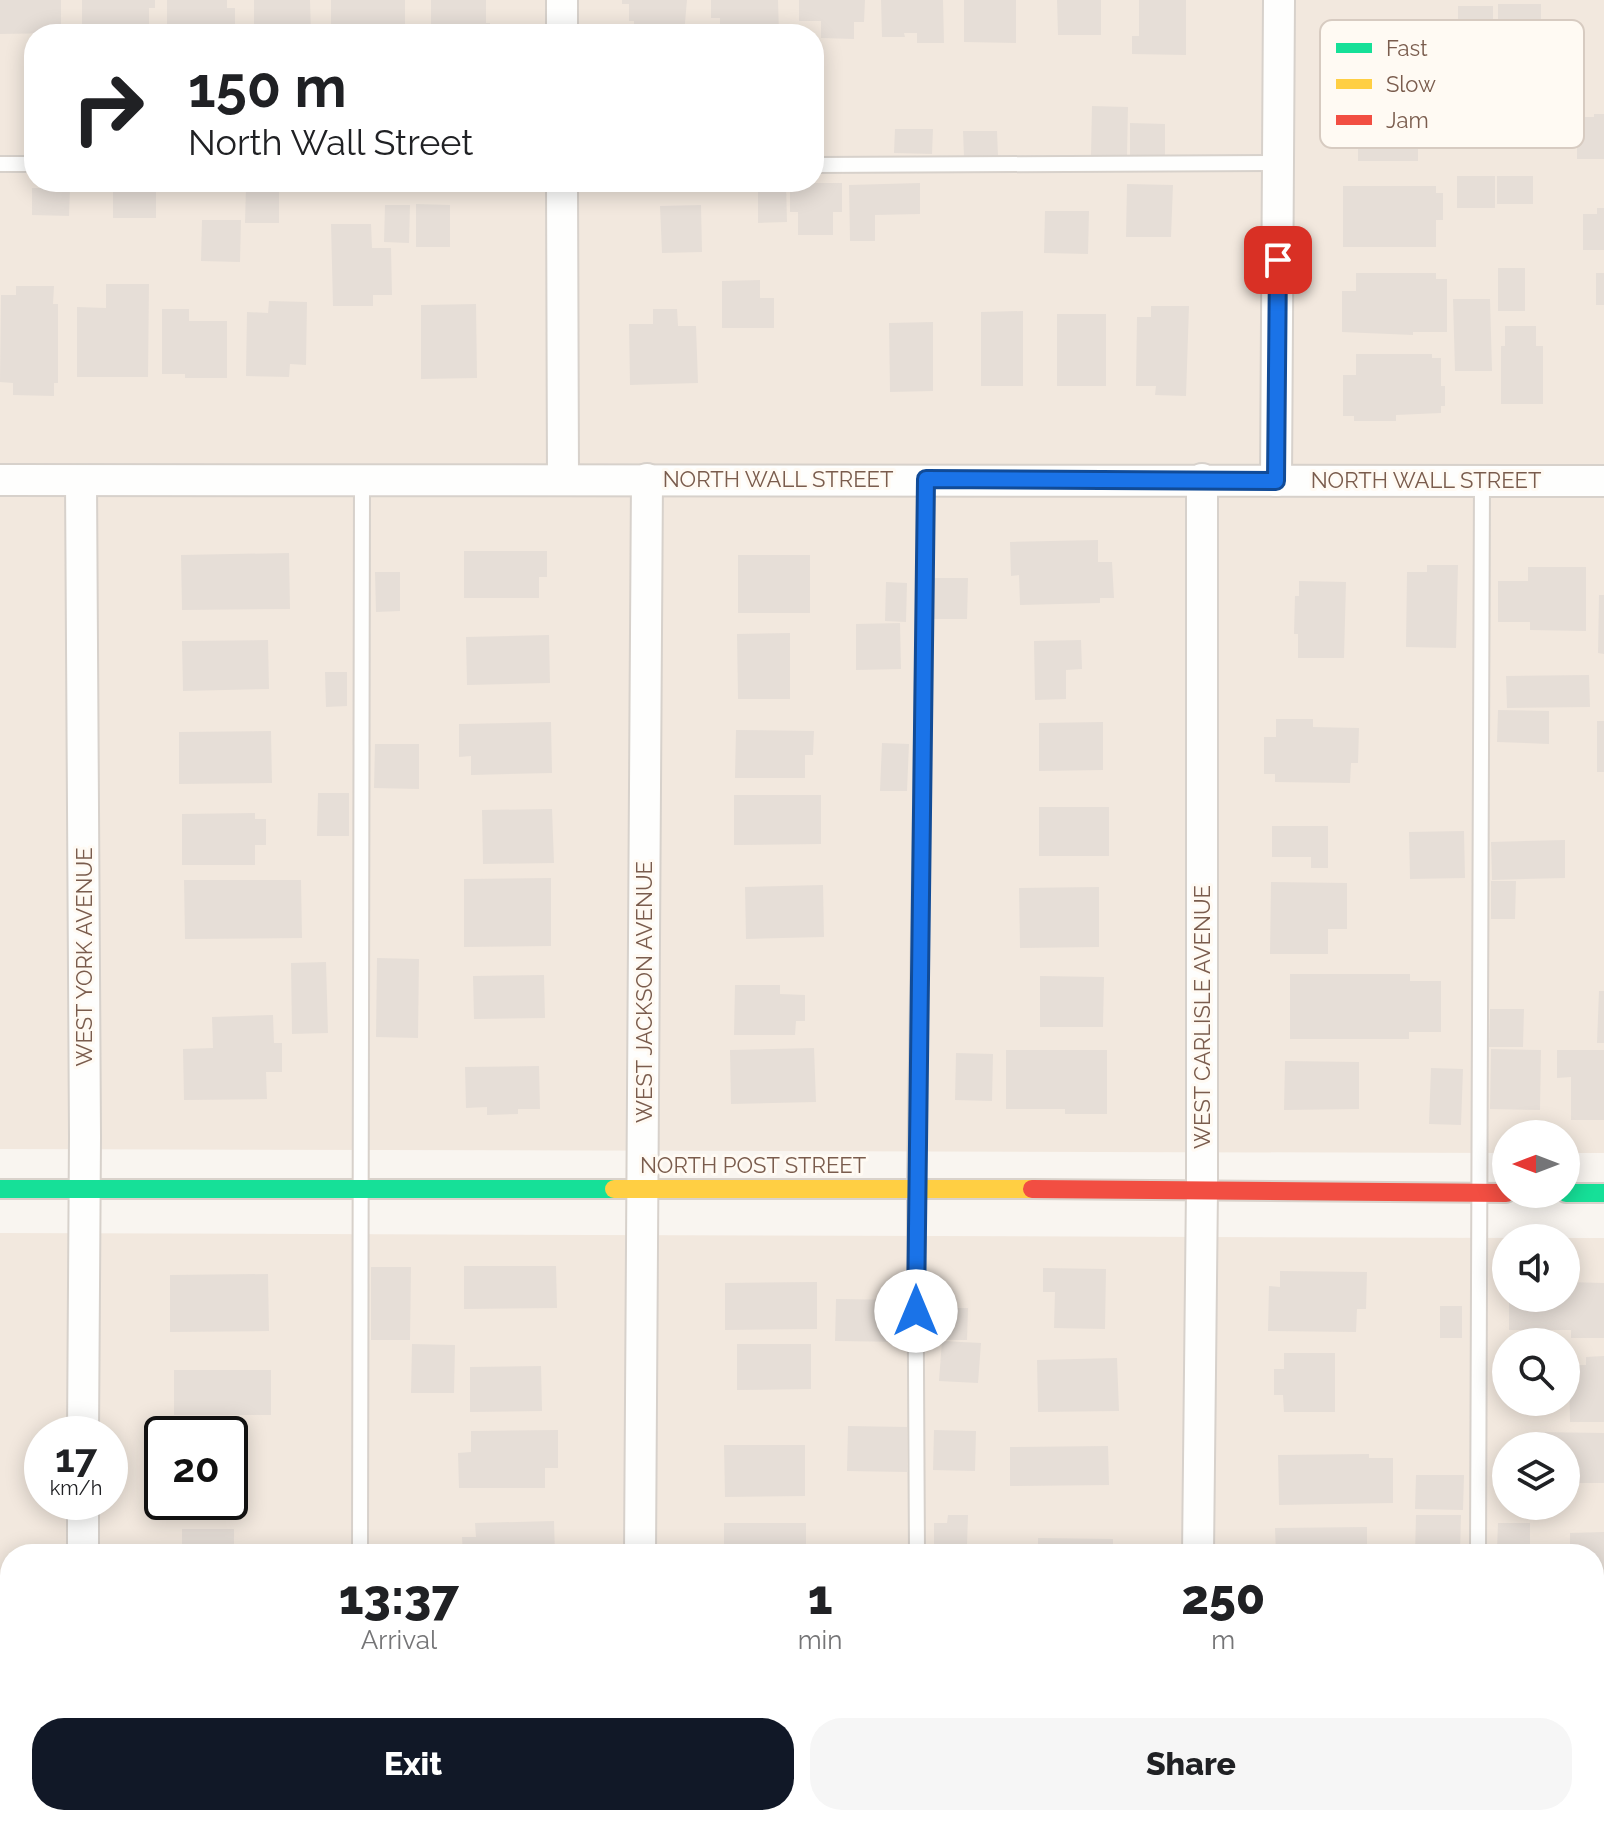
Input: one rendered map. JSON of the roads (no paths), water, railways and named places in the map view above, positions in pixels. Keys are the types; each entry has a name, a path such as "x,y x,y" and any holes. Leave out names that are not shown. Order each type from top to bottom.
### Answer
{"street":[{"path":"562,0 562,24"},
{"path":"1276,481 1279,0"},
{"path":"562,192 563,479"},
{"name":"WEST JACKSON AVENUE","path":"640,1544 647,479"},
{"name":"WEST CARLISLE AVENUE","path":"1198,1544 1202,1189 1202,479"},
{"name":"NORTH WALL STREET","path":"0,480 1604,481"},
{"name":"WEST YORK AVENUE","path":"81,481 83,1416"},
{"name":"NORTH POST STREET","path":"0,1189 1202,1189 1492,1193"},
{"path":"1580,1193 1604,1193"},
{"path":"83,1520 83,1544"}],"lane":[{"path":"824,165 1278,163"},
{"path":"0,164 24,164"},
{"path":"917,1544 915,1189 926,479"},
{"path":"1478,1544 1482,480"},
{"path":"360,1544 362,481"}]}
